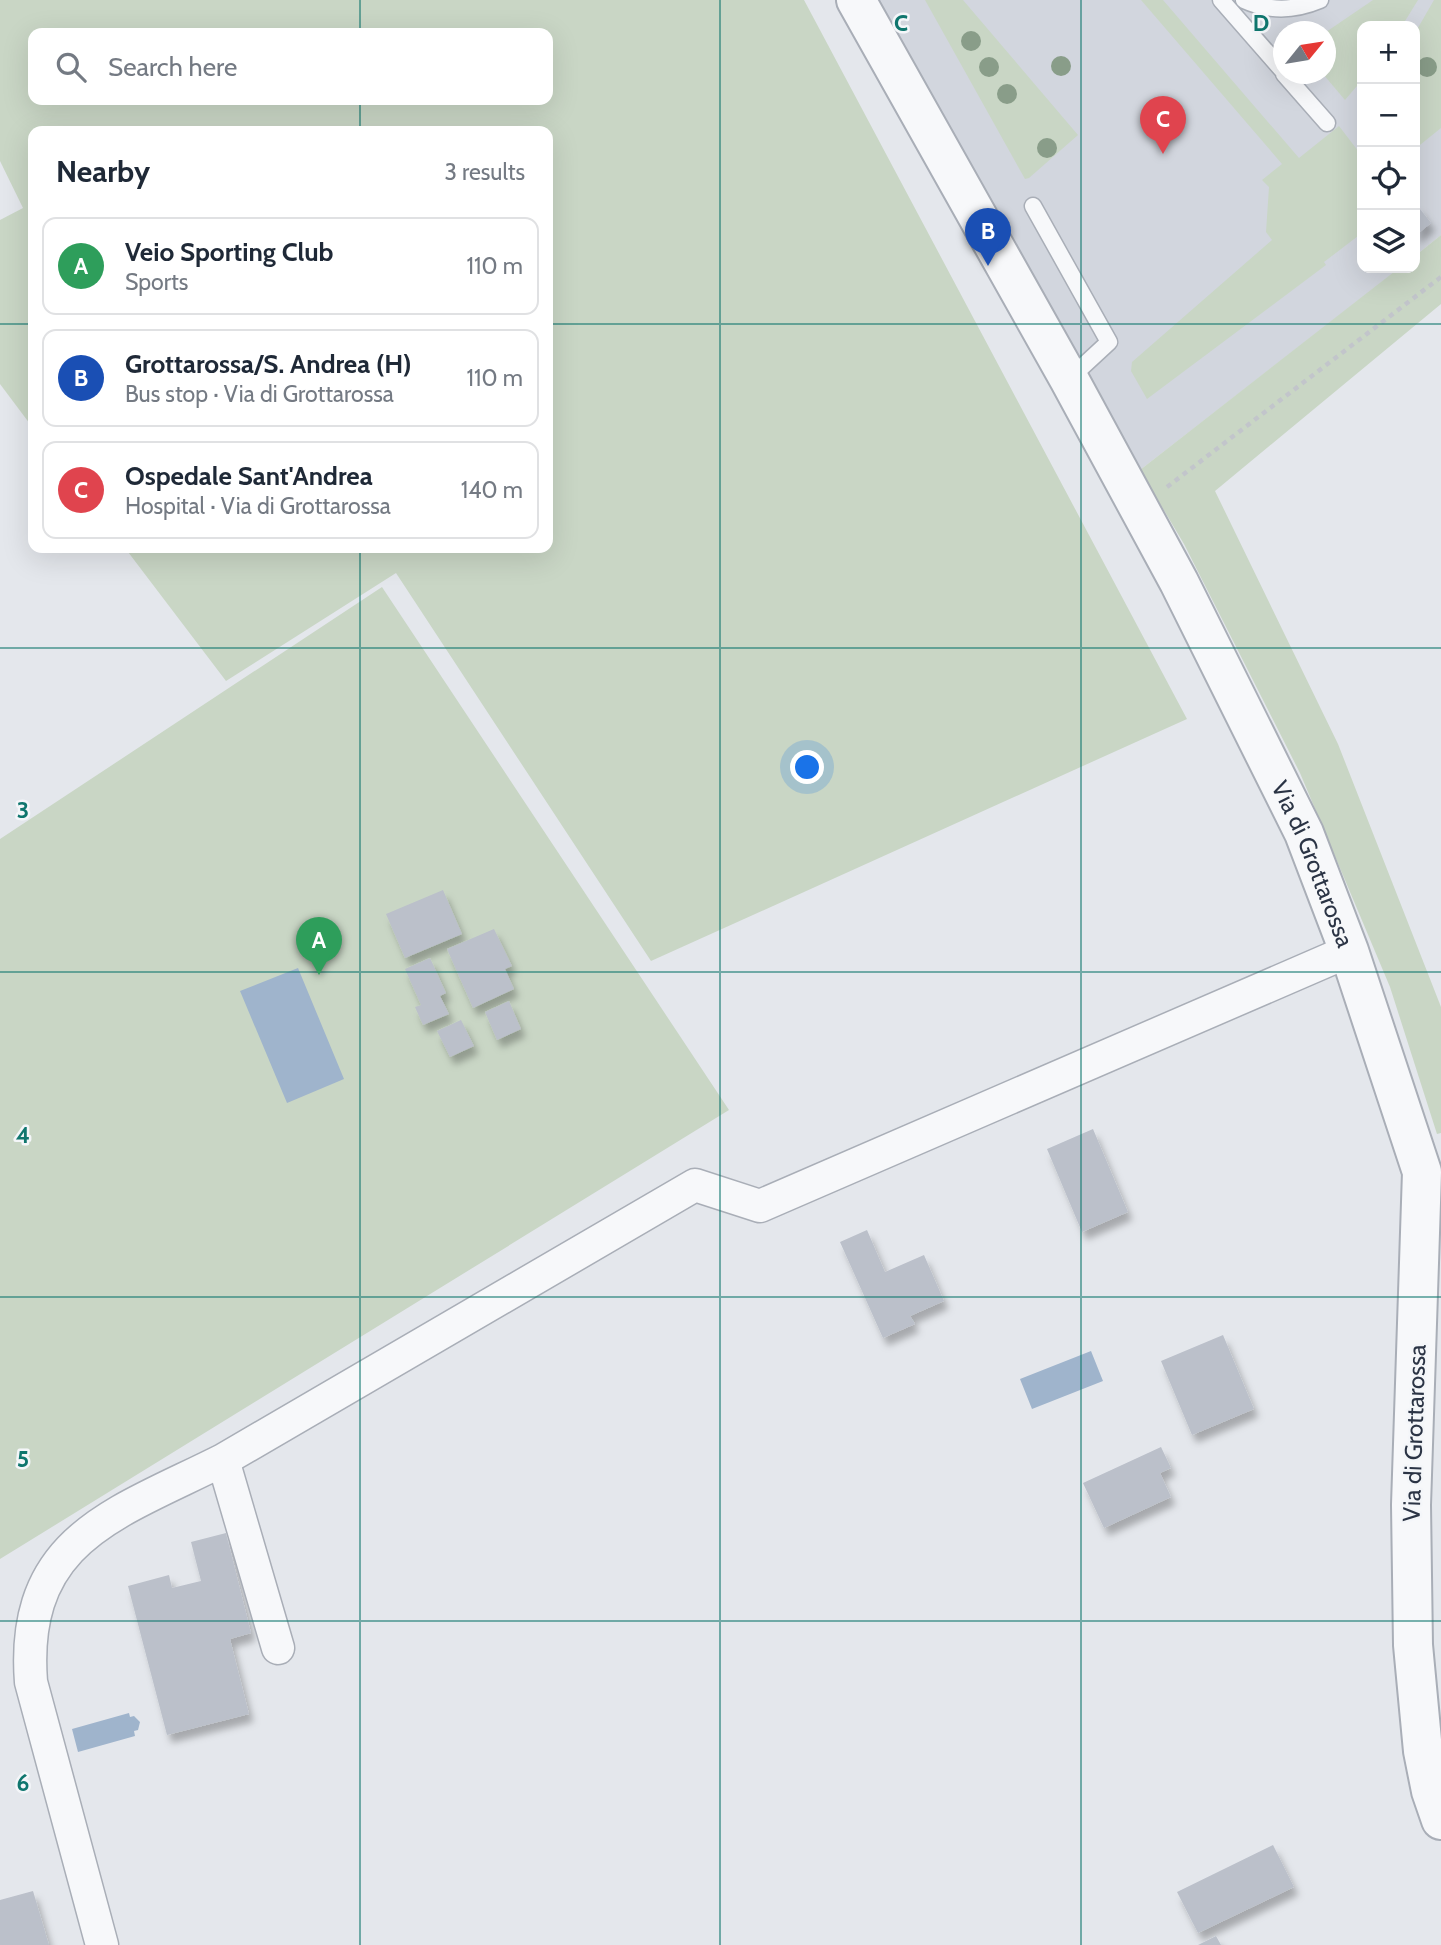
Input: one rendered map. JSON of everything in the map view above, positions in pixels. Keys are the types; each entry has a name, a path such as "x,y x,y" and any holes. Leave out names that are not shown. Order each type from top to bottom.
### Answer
{"street":[{"name":"Via di Grottarossa","path":"856,0 1069,379 1185,594 1304,833 1432,1168 1411,1504 1413,1645 1423,1751 1431,1791 1441,1819"},
{"path":"102,1945 31,1682 30,1642 36,1605 58,1563 91,1529 223,1460 695,1185 760,1206 1349,951"},
{"path":"223,1460 278,1648"}],"lane":[{"path":"1221,0 1273,60"},
{"path":"1244,0 1275,10 1320,0"},
{"path":"1293,84 1327,123"},
{"path":"1033,206 1109,342 1069,379"}],"path":[{"path":"1139,509 1441,277"}],"shaded area":[{"path":"878,0 1441,0 1441,235 1420,252 1420,21 1357,21 1357,273 1394,273 1140,470"}],"green space":[{"path":"0,0 804,0 1187,719 651,961 396,573 226,681 129,553 553,553 553,126 28,126 28,421 0,384 0,220 23,208 0,161"},
{"path":"925,0 963,0 1078,135 1029,178 1025,179"},
{"path":"1141,0 1163,0 1299,158 1339,126 1357,149 1357,237 1324,262 1326,265 1147,399 1131,371 1132,362 1272,240 1266,232 1269,187 1262,180 1282,164"},
{"path":"1373,0 1418,0 1405,21 1357,21 1357,86 1345,100 1331,84 1336,84 1336,25"},
{"path":"1434,0 1441,0 1441,128 1420,145 1420,84 1420,24"},
{"path":"1441,235 1441,304 1215,491 1338,744 1441,1007 1441,1133 1437,1134 1390,987 1300,773 1184,544 1140,470 1393,273 1420,273 1420,252"},
{"path":"382,587 729,1110 0,1559 0,839"}],"water":[{"path":"298,968 344,1079 287,1103 240,991"},
{"path":"1091,1351 1103,1381 1032,1409 1020,1379"},
{"path":"129,1713 130,1717 134,1716 140,1722 138,1730 134,1731 135,1736 78,1752 72,1729"}],"building":[{"path":"1420,209 1431,223 1420,232"},
{"path":"443,890 462,934 405,958 386,914"},
{"path":"494,929 512,966 505,969 514,989 473,1008 447,949"},
{"path":"430,958 446,993 440,996 449,1014 423,1025 415,1007 421,1005 405,969"},
{"path":"509,1001 521,1029 497,1040 485,1012"},
{"path":"461,1020 474,1046 450,1057 437,1031"},
{"path":"1093,1129 1128,1212 1082,1232 1047,1149"},
{"path":"867,1230 885,1272 924,1255 944,1301 910,1316 915,1324 883,1338 840,1242"},
{"path":"1223,1335 1254,1409 1192,1435 1161,1361"},
{"path":"1161,1447 1171,1468 1160,1473 1171,1497 1104,1528 1083,1483"},
{"path":"226,1533 251,1633 230,1639 249,1714 167,1735 128,1586 169,1575 172,1588 201,1581 191,1542"},
{"path":"1273,1845 1294,1887 1198,1933 1177,1892"},
{"path":"33,1891 49,1945 0,1945 0,1900"},
{"path":"1216,1936 1221,1945 1198,1945"}],"place":[{"name":"Ospedale Sant'Andrea","path":"1163,154"},
{"name":"Grottarossa/S. Andrea (H)","path":"988,266"},
{"name":"Veio Sporting Club","path":"319,975"}]}
